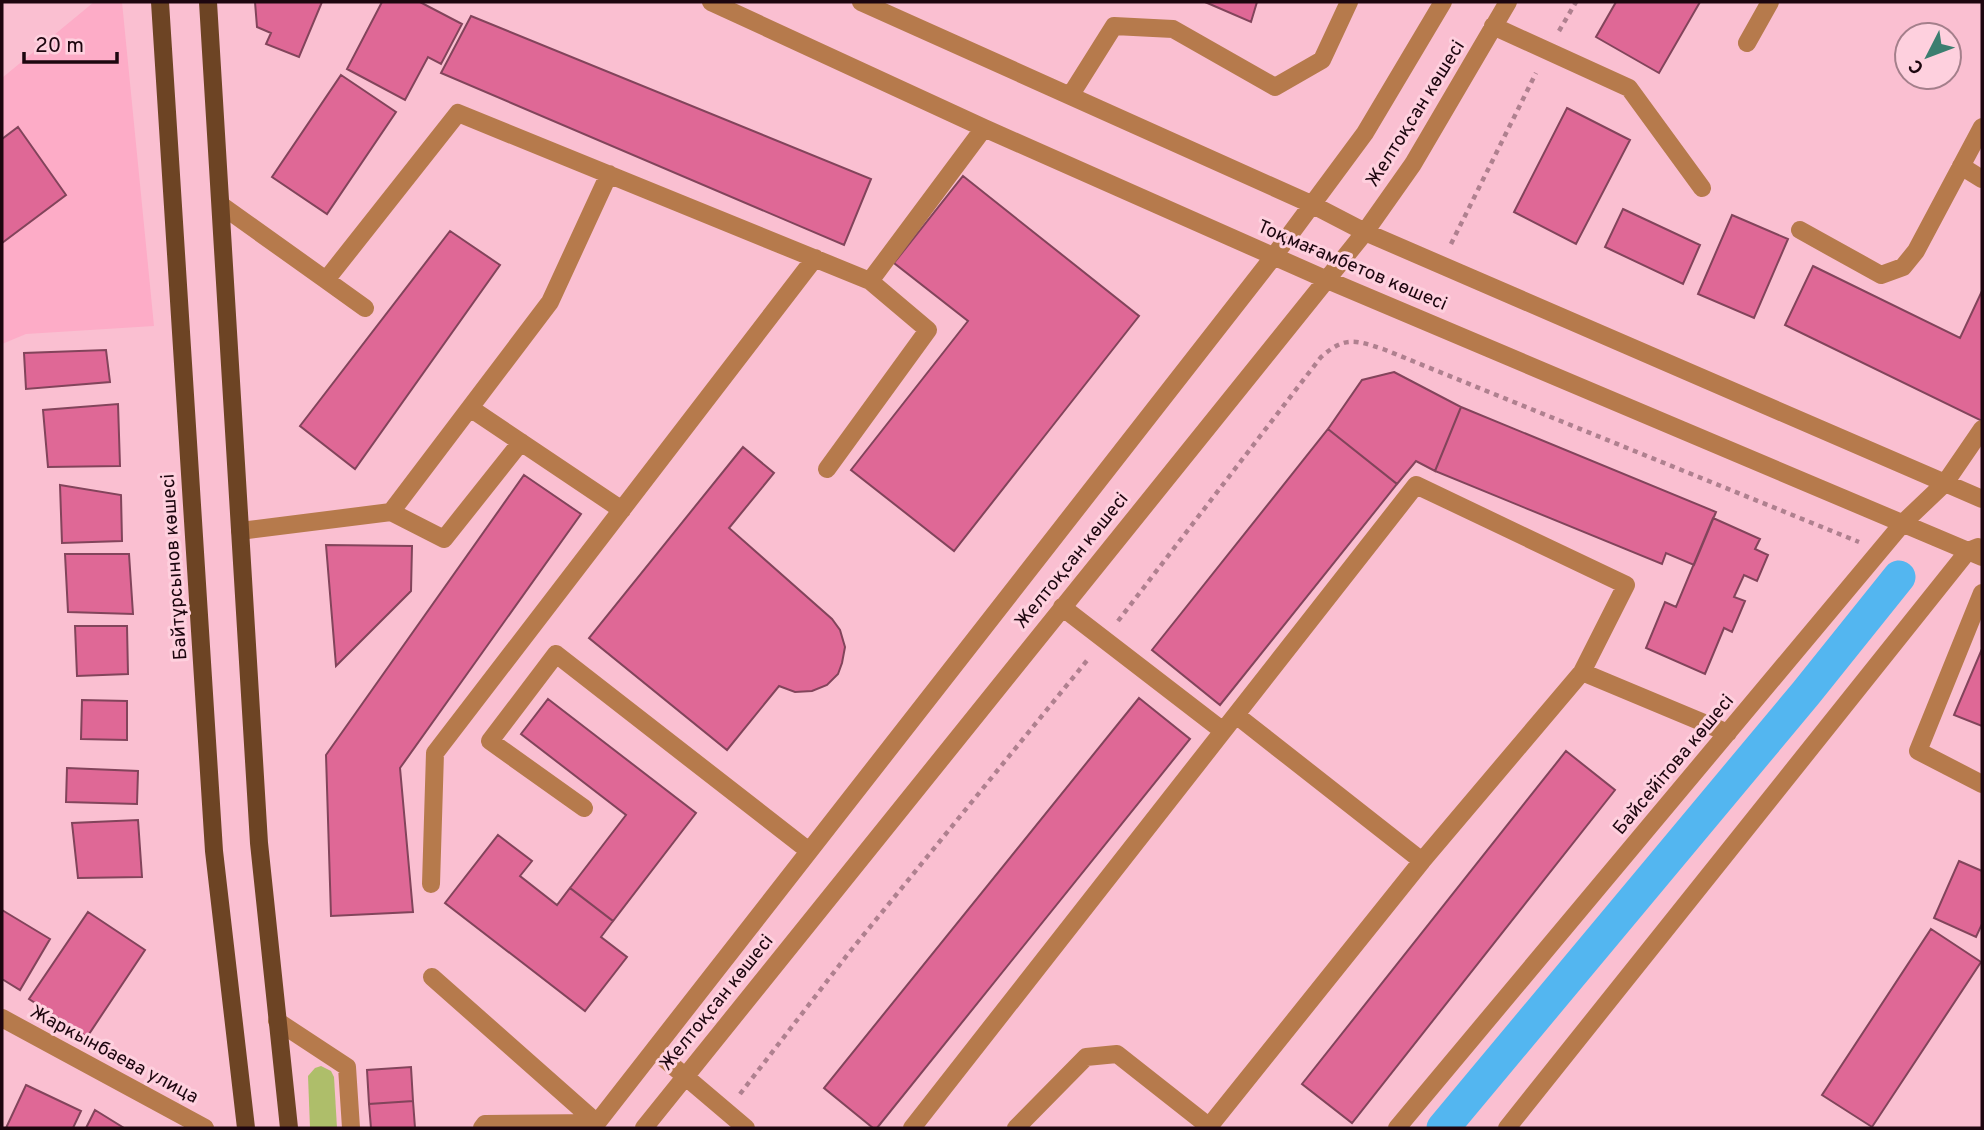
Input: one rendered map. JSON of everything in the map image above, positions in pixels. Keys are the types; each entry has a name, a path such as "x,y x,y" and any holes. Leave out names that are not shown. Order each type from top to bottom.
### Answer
{"main road":[{"name":"Байтұрсынов көшесі","path":"160,2 214,851 246,1128"},
{"path":"208,2 258,843 289,1128"}],"street":[{"name":"Тоқмағамбетов көшесі","path":"712,2 984,128 1325,279 1903,523 1977,551"},
{"name":"Тоқмағамбетов көшесі","path":"861,2 1311,204 1365,232 1982,499"},
{"path":"1070,96 1114,26 1173,29 1275,87 1322,60 1349,2"},
{"name":"Желтоқсан көшесі","path":"595,1126 1274,256 1365,133 1443,2"},
{"name":"Желтоқсан көшесі","path":"644,1128 1365,232 1413,164 1508,2"},
{"path":"1747,43 1770,2"},
{"path":"1493,26 1629,88 1702,188"},
{"path":"326,280 458,113 870,281 928,330 827,469"},
{"path":"1800,230 1881,275 1903,267 1916,251 1982,127"},
{"path":"870,281 984,128"},
{"path":"1961,166 1982,179"},
{"path":"391,512 550,302 609,174"},
{"path":"220,205 365,308"},
{"path":"431,884 435,753 815,258"},
{"path":"470,408 622,510"},
{"name":"Байсейітова көшесі","path":"1398,1128 1903,523 1945,483 1982,429"},
{"path":"240,531 391,512 444,539 521,442"},
{"path":"912,1128 1416,485 1626,584 1582,672 1422,861 1210,1128 1117,1054 1086,1057 1016,1128"},
{"path":"1507,1128 1977,551"},
{"path":"1982,593 1918,751 1982,784"},
{"path":"1062,607 1223,731"},
{"path":"584,808 490,741 556,654 809,851"},
{"path":"1582,672 1728,733"},
{"path":"1236,715 1422,861"},
{"path":"432,977 595,1126"},
{"name":"Жаркынбаева улица","path":"2,1018 205,1128"},
{"path":"277,1021 347,1067 351,1128"},
{"path":"654,1049 746,1128"},
{"path":"482,1128 485,1124 595,1126"}],"path":[{"path":"1441,265 1547,51 1576,2"},
{"path":"727,1111 848,954 1103,641 1321,357 1336,344 1355,340 1383,349 1880,551"}],"shaded area":[{"path":"94,2 122,2 154,326 26,334 2,344 2,78"}],"green space":[{"path":"321,1066 331,1071 334,1077 337,1128 310,1128 308,1076"}],"building":[{"path":"255,2 322,2 299,57 266,44 271,33 257,27"},
{"path":"382,2 420,2 462,24 441,64 428,57 405,100 347,69"},
{"path":"1205,2 1257,2 1251,22"},
{"path":"1616,2 1700,2 1659,73 1596,37"},
{"path":"471,16 871,179 844,245 441,73"},
{"path":"341,75 396,112 327,214 272,177"},
{"path":"1567,108 1630,140 1576,244 1514,212"},
{"path":"18,127 66,195 2,243 2,139"},
{"path":"963,176 1139,316 954,551 851,470 968,321 894,263"},
{"path":"1623,209 1700,245 1683,284 1605,247"},
{"path":"1732,215 1788,239 1754,318 1698,294"},
{"path":"450,231 500,265 355,469 300,426"},
{"path":"1813,266 1960,338 1982,291 1982,421 1785,325"},
{"path":"106,350 110,382 26,389 24,353"},
{"path":"1394,372 1461,407 1435,471 1416,461 1397,484 1328,429 1362,380"},
{"path":"118,404 120,466 48,467 43,410"},
{"path":"1461,407 1716,512 1694,565 1666,553 1662,564 1435,471"},
{"path":"1328,429 1397,484 1220,705 1152,650"},
{"path":"743,447 774,473 729,528 832,619 840,630 845,647 838,674 827,685 812,691 795,692 779,686 727,750 589,638"},
{"path":"524,475 581,514 400,768 413,912 331,916 326,755"},
{"path":"60,485 121,495 122,541 62,543"},
{"path":"1713,518 1760,539 1755,549 1768,555 1757,581 1744,575 1734,597 1745,601 1732,632 1724,628 1705,674 1646,648 1665,602 1676,607"},
{"path":"326,545 412,546 411,591 336,666"},
{"path":"65,554 129,554 133,614 68,612"},
{"path":"75,626 127,626 128,674 77,676"},
{"path":"1982,649 1982,726 1954,715"},
{"path":"1139,698 1190,739 877,1128 873,1128 824,1088"},
{"path":"548,699 696,813 613,921 570,888 626,815 521,734"},
{"path":"82,700 127,701 127,740 81,739"},
{"path":"1566,751 1615,790 1352,1123 1302,1084"},
{"path":"67,768 138,771 137,804 66,802"},
{"path":"138,820 142,877 78,878 72,823"},
{"path":"498,835 532,861 520,876 557,905 570,888 613,921 601,937 627,957 585,1011 445,903"},
{"path":"1959,861 1982,871 1982,924 1976,937 1934,918"},
{"path":"2,910 50,939 20,990 2,979"},
{"path":"88,912 145,950 87,1037 29,999"},
{"path":"1931,929 1981,962 1872,1127 1822,1095"},
{"path":"411,1067 413,1101 369,1104 367,1070"},
{"path":"26,1085 81,1111 73,1128 6,1128"},
{"path":"413,1101 415,1128 371,1128 369,1104"},
{"path":"95,1110 124,1128 86,1128"}],"waterway":[{"path":"1443,1128 1806,693 1899,577"}]}
